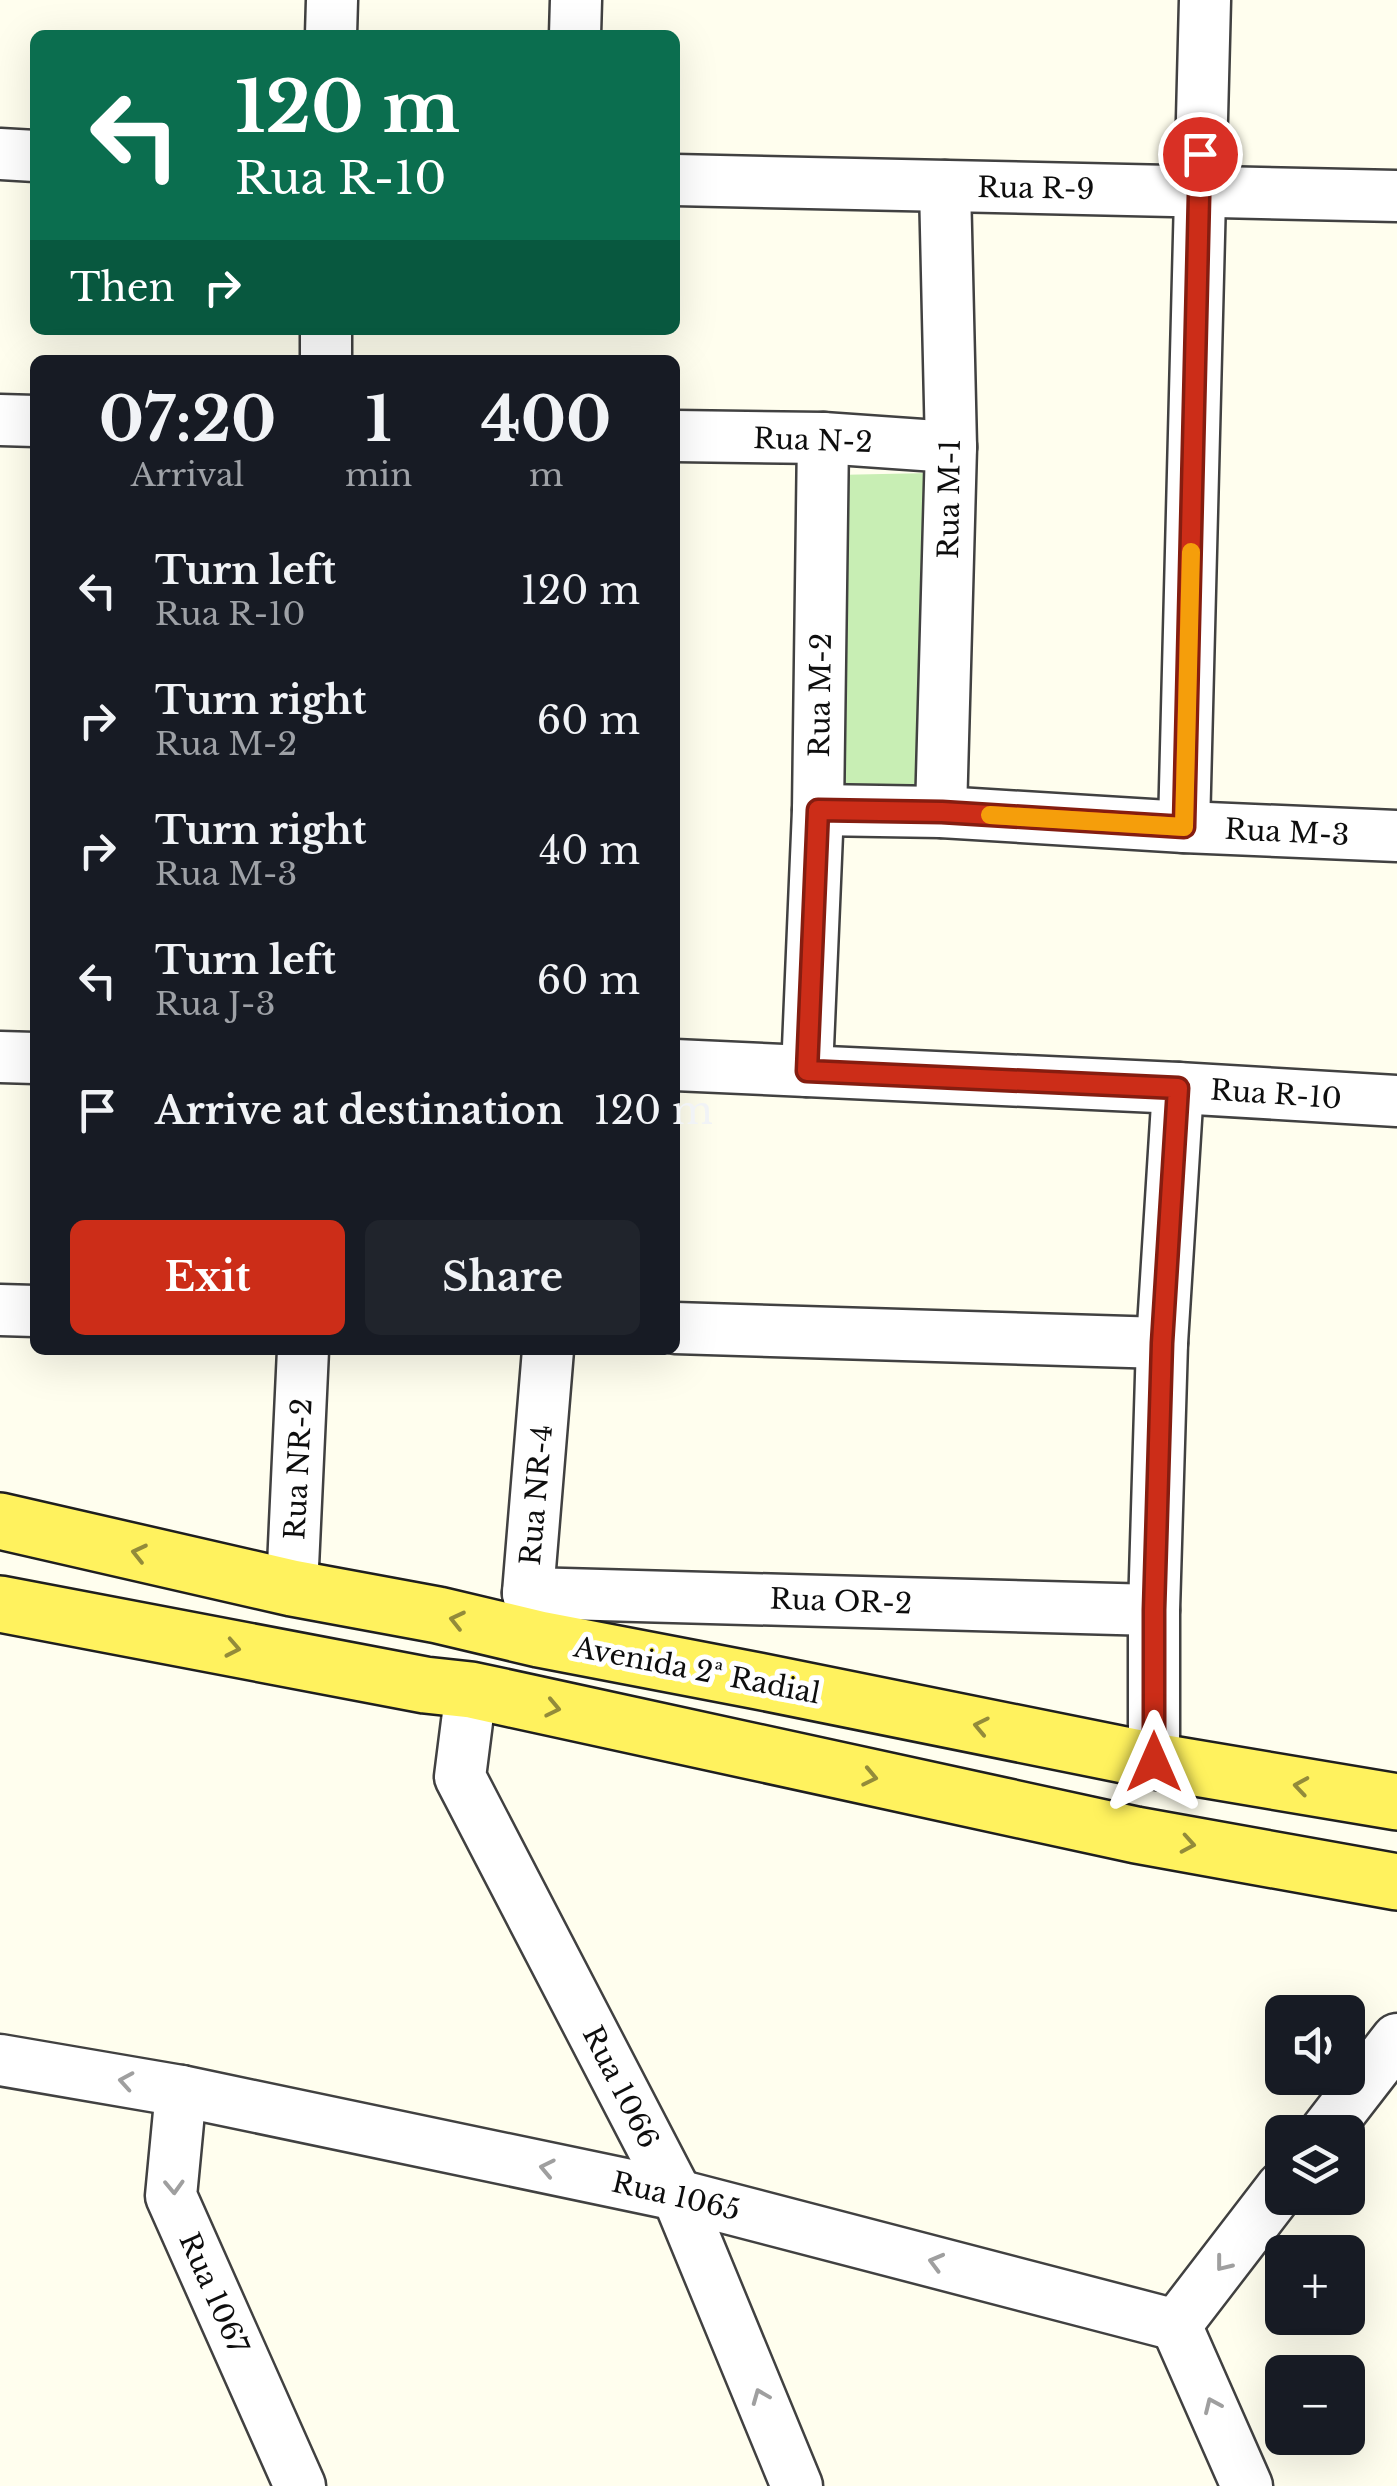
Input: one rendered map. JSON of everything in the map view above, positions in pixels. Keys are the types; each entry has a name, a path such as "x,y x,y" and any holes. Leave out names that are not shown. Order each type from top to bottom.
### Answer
{"main road":[{"name":"Avenida 2ª Radial","path":"0,1522 292,1588 438,1615 534,1616 758,1681 1154,1762 1397,1802"},
{"path":"0,1604 471,1690 1136,1835 1397,1882"}],"street":[{"path":"332,0 332,30"},
{"path":"575,30 576,0"},
{"path":"1184,827 1205,0"},
{"path":"0,154 30,156"},
{"name":"Rua R-9","path":"680,180 1397,196"},
{"name":"Rua M-1","path":"942,812 951,446 945,186"},
{"path":"0,420 30,421"},
{"name":"Rua N-2","path":"680,436 824,438 951,446"},
{"name":"Rua M-2","path":"807,1071 818,810 824,438"},
{"name":"Rua M-3","path":"818,810 942,812 1397,836"},
{"path":"0,1057 30,1058"},
{"name":"Rua R-10","path":"680,1066 1178,1088 1397,1102"},
{"path":"1154,1762 1162,1343 1178,1088"},
{"path":"0,1310 30,1311"},
{"path":"680,1328 1162,1343"},
{"name":"Rua NR-2","path":"292,1588 303,1355"},
{"name":"Rua NR-4","path":"534,1616 548,1355"},
{"name":"Rua OR-2","path":"534,1616 1154,1610"},
{"name":"Rua 1066","path":"471,1690 460,1777 677,2195 797,2486"},
{"path":"1337,2115 1397,2039"},
{"name":"Rua 1065","path":"0,2060 181,2091 677,2195 1176,2324"},
{"name":"Rua 1067","path":"181,2091 171,2196 300,2486"},
{"path":"1248,2486 1176,2324 1265,2209"}],"green space":[{"path":"930,473 929,788 833,790 835,475"}],"slow traffic":[{"path":"990,815 1184,827 1191,552"}],"route":[{"path":"1154,1762 1162,1343 1178,1088 807,1071 818,810 942,812 1184,827 1200,154"}]}
